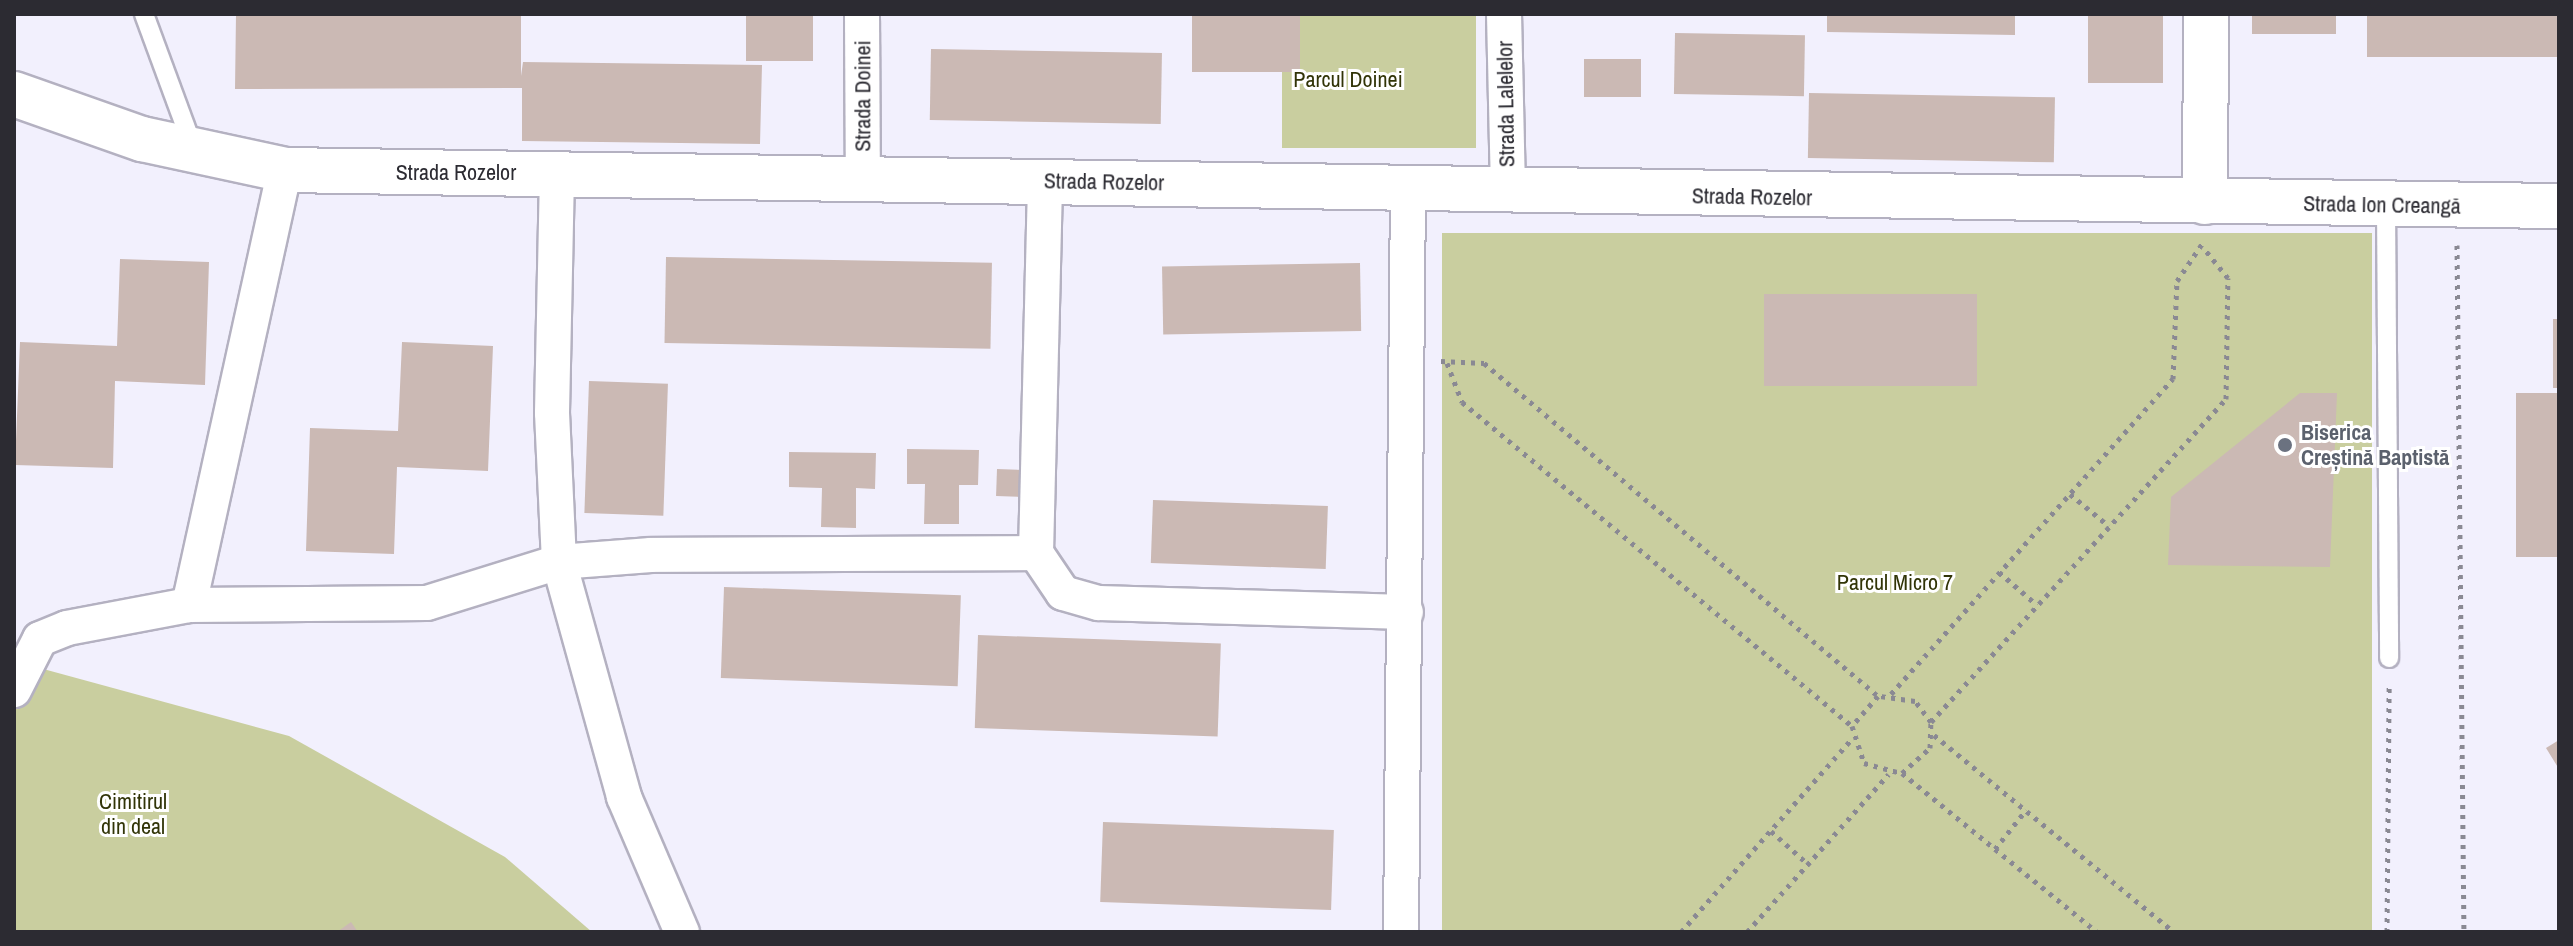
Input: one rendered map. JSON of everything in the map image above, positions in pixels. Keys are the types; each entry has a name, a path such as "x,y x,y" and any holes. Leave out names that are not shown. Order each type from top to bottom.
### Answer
{"street":[{"name":"Strada Doinei","path":"862,14 863,178"},
{"name":"Strada Lalelelor","path":"1504,14 1508,193"},
{"path":"2205,202 2206,14"},
{"name":"Strada Rozelor","path":"14,94 195,153 285,170 1045,180 1508,193 2205,202"},
{"path":"189,605 285,170"},
{"path":"557,174 552,413 559,562 624,797 682,932"},
{"path":"1045,180 1036,553 1063,593 1099,603 1406,612"},
{"path":"1401,932 1408,190"},
{"name":"Strada Ion Creangă","path":"2205,202 2559,206"},
{"path":"14,690 27,636 189,605 427,603 559,562 1036,553"}],"lane":[{"path":"144,14 195,153"},
{"path":"2386,205 2389,658"}],"path":[{"path":"2456,206 2464,932"},
{"path":"1891,694 2173,379 2177,281 2204,248 2228,278 2226,399 1931,722"},
{"path":"1852,726 1462,402 1447,363 1484,363 1878,696"},
{"path":"2070,494 2109,526"},
{"path":"1999,572 2037,605"},
{"path":"2387,932 2389,658"},
{"path":"1891,694 1915,701 1931,722 1933,735 1924,759 1902,773 1889,774 1864,763 1852,740 1852,726 1878,696 1891,694"},
{"path":"1933,735 2174,932"},
{"path":"1681,932 1852,740"},
{"path":"1902,773 2097,932"},
{"path":"1747,932 1889,774"},
{"path":"1995,849 2026,810"},
{"path":"1771,831 1808,864"}],"green space":[{"name":"Parcul Doinei","path":"1282,14 1476,14 1476,148 1282,148"},
{"name":"Parcul Micro 7","path":"1442,233 2372,233 2372,932 1442,932"},
{"name":"Cimitirul din deal","path":"14,661 289,736 505,857 592,932 14,932"}],"building":[{"path":"236,14 521,14 521,76 523,62 762,65 760,144 522,141 522,88 235,89"},
{"path":"746,14 813,14 813,61 746,61"},
{"path":"1192,14 1300,14 1300,72 1192,72"},
{"path":"1827,14 2015,14 2015,35 1827,32"},
{"path":"2088,14 2163,14 2163,83 2088,83"},
{"path":"2252,14 2336,14 2336,34 2252,34"},
{"path":"2367,14 2559,14 2559,57 2367,57"},
{"path":"1675,33 1805,35 1804,96 1674,94"},
{"path":"931,49 1162,53 1161,124 930,120"},
{"path":"1584,59 1641,59 1641,97 1584,97"},
{"path":"1809,93 2055,97 2054,162 1808,158"},
{"path":"666,257 992,263 990,349 664,343"},
{"path":"120,259 209,262 205,385 115,381 113,468 15,465 20,342 117,346"},
{"path":"1360,263 1361,331 1163,334 1162,266"},
{"path":"1764,294 1977,294 1977,386 1764,386"},
{"path":"2553,319 2559,319 2559,388 2553,388"},
{"path":"402,342 493,346 488,471 397,467 394,554 306,551 310,428 398,431"},
{"path":"589,381 668,384 663,516 584,513"},
{"name":"Biserica Creștină Baptistă","path":"2300,393 2337,393 2330,567 2168,565 2171,497"},
{"path":"2516,393 2559,393 2559,557 2516,557"},
{"path":"907,449 979,450 978,485 959,485 959,524 924,524 925,484 907,484"},
{"path":"789,452 876,453 875,489 856,488 856,528 821,527 822,488 789,487"},
{"path":"997,469 1026,470 1025,497 996,496"},
{"path":"1153,500 1328,506 1326,569 1151,563"},
{"path":"724,587 961,595 958,686 721,678"},
{"path":"978,635 1221,643 1218,736 975,728"},
{"path":"2559,740 2559,769 2546,748"},
{"path":"1103,822 1334,830 1331,910 1100,902"},
{"path":"351,922 358,932 337,932"}],"place":[{"name":"Biserica Creștină Baptistă","path":"2285,445"}]}
